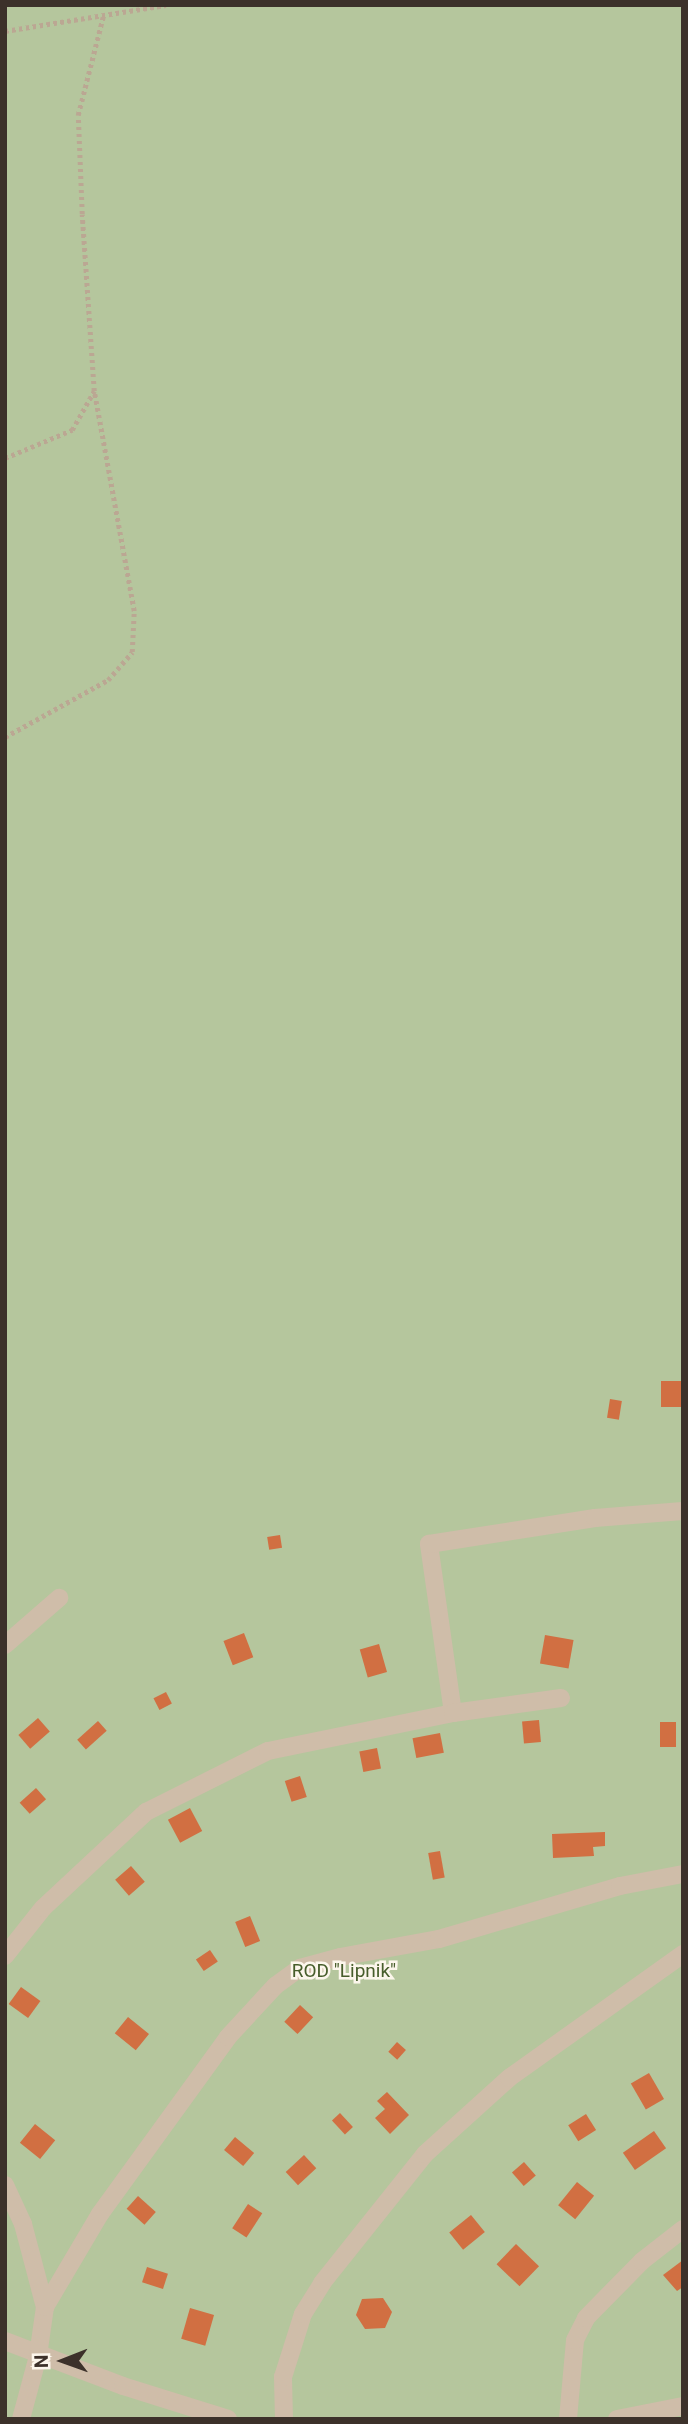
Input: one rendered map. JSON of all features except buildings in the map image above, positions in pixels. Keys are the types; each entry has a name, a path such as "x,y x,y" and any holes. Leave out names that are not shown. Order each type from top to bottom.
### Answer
{"street":[{"path":"453,1713 429,1544 594,1518 683,1511"},
{"path":"5,1645 59,1598"},
{"path":"5,1956 43,1908 104,1846 146,1812 268,1751 453,1713 561,1698"},
{"path":"21,2419 38,2356 46,2307 100,2214 228,2037 275,1986 300,1968 439,1938 620,1886 683,1874"},
{"path":"284,2419 283,2377 303,2314 322,2283 425,2154 509,2078 683,1954"},
{"path":"5,2185 23,2224 46,2307"},
{"path":"568,2419 575,2340 586,2318 642,2261 683,2229"},
{"path":"5,2341 38,2356 228,2419"},
{"path":"617,2419 683,2406"}],"path":[{"path":"5,31 166,5"},
{"path":"5,737 108,680 132,652 134,611 94,391 78,116 103,17"},
{"path":"5,458 72,430 94,391"}],"green space":[{"name":"ROD \"Lipnik\"","path":"5,5 683,5 683,2419 5,2419"}]}
